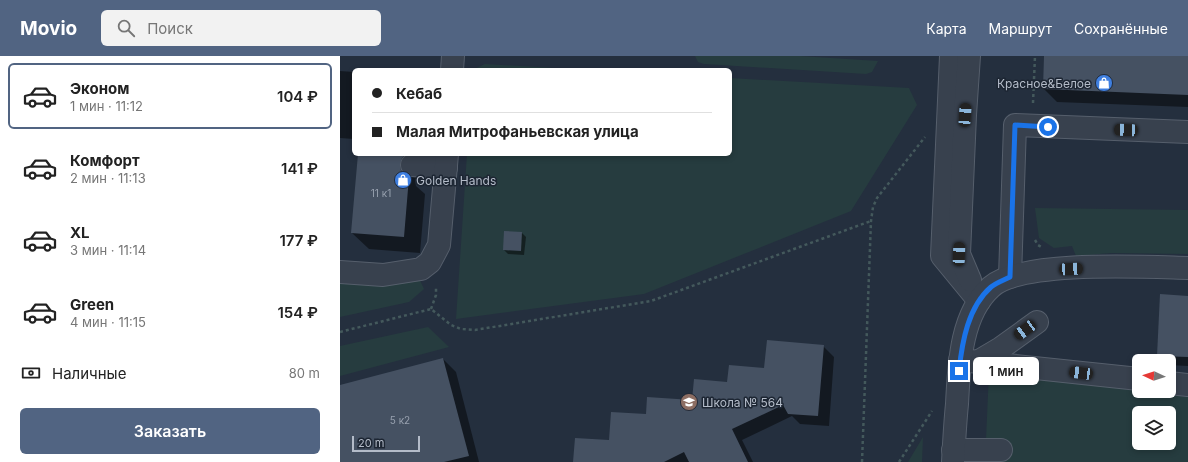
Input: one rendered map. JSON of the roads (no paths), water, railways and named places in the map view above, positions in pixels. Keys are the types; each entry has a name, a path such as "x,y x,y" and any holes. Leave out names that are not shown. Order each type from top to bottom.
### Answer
{"street":[{"path":"452,68 453,56"},
{"path":"950,56 942,256 979,301"},
{"path":"969,56 959,254 979,301"},
{"path":"1010,277 1015,125 1188,132"},
{"path":"340,272 383,276 421,269 430,262 440,245 446,161 412,166"},
{"path":"1001,450 953,456 970,361 962,345 971,317 979,301 991,287 1010,277 1053,270 1110,267 1188,268"},
{"path":"970,361 1002,348 1037,322"},
{"path":"970,361 1132,378"},
{"path":"1176,384 1188,385"}],"place":[{"name":"Красное&Белое","path":"1104,83"},
{"name":"Golden Hands","path":"403,180"},
{"name":"Школа № 564","path":"689,402"}]}
